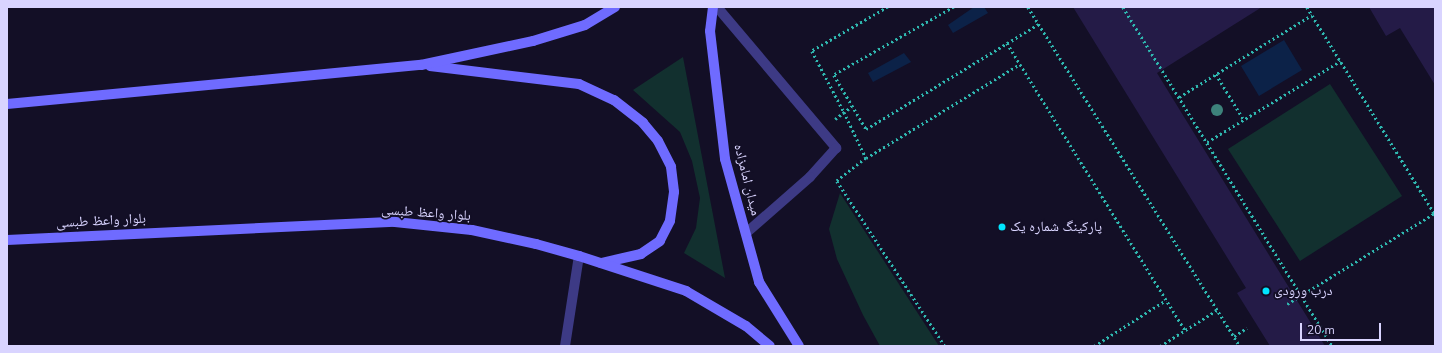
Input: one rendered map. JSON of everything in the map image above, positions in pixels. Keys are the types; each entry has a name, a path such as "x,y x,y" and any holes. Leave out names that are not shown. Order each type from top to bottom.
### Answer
{"main road":[{"path":"7,104 421,65 533,41 585,25 615,7"},
{"name":"میدان امامزاده","path":"713,7 710,31 725,159 759,282 799,346"},
{"path":"421,65 578,84 614,100 643,123 658,141 670,167 674,192 670,221 660,241 641,254 602,263"},
{"name":"بلوار واعظ طبسی","path":"7,240 395,222 472,230 536,244 579,256 686,291 746,326 770,346"}],"street":[{"path":"717,7 836,148 810,177 746,233"},
{"path":"565,346 579,256"}],"path":[{"path":"866,158 812,51 888,7"},
{"path":"954,7 834,76 866,129 1039,24"},
{"path":"1028,7 1240,346"},
{"path":"1123,7 1332,346"},
{"path":"1287,304 1435,214 1307,7"},
{"path":"1179,97 1312,15"},
{"path":"1007,43 1185,330"},
{"path":"1207,142 1340,61"},
{"path":"945,346 837,182 866,158 1020,64"},
{"path":"1216,74 1244,120"},
{"path":"1094,346 1166,300"},
{"path":"1160,346 1217,310"},
{"path":"1234,336 1247,328"}],"green space":[{"path":"683,57 725,278 684,253 696,228 700,198 692,161 680,132 633,90"},
{"path":"1330,84 1402,196 1300,261 1228,149"},
{"path":"840,193 939,346 880,346 863,315 837,259 829,229"}],"water":[{"path":"974,7 984,7 988,13 953,33 948,25"},
{"path":"1284,40 1302,70 1259,96 1241,66"},
{"path":"904,53 911,62 873,82 868,73"}],"building":[{"path":"1073,7 1262,7 1157,73 1325,346 1270,346 1237,293 1246,288"},
{"path":"1369,7 1435,7 1435,85 1400,28 1386,36"}],"place":[{"name":"پارکینگ شماره یک","path":"1002,227"},
{"name":"درب ورودی","path":"1266,291"}]}
